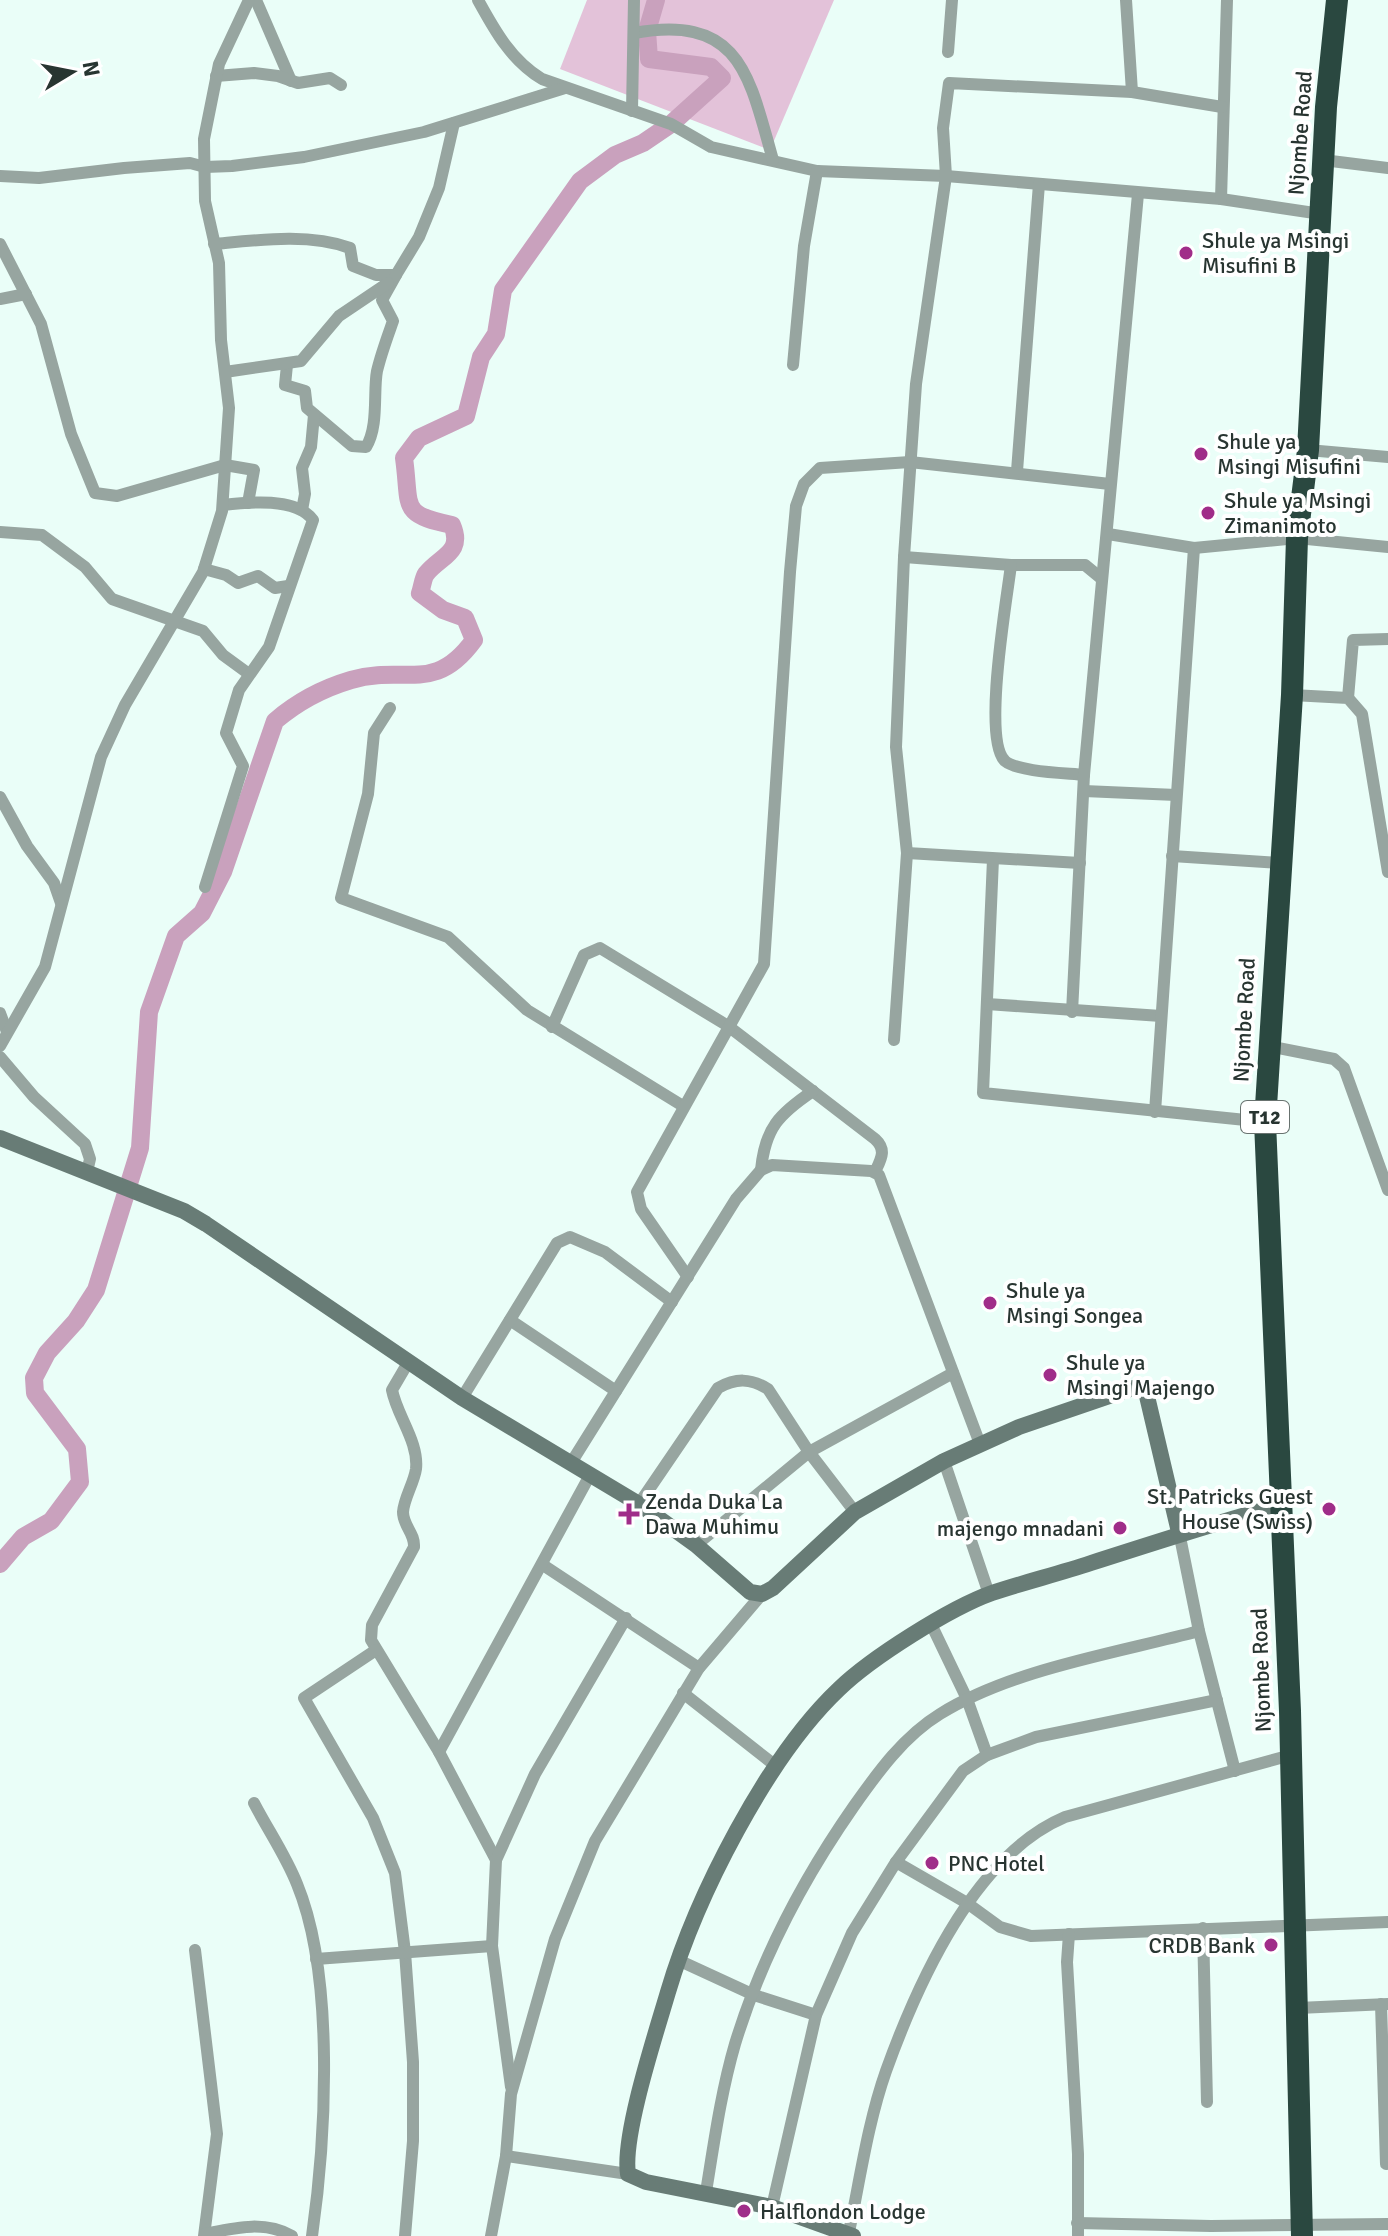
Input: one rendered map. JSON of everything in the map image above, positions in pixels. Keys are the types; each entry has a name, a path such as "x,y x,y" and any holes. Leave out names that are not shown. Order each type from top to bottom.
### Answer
{"highway":[{"name":"Njombe Road","path":"1302,2229 1291,1755 1265,1122 1292,695 1297,538 1308,450 1323,160 1337,0"}],"street":[{"path":"0,1046 45,967 101,757 125,705 204,569 223,505 229,408 219,263 205,201 207,114 216,76 249,0"},
{"path":"256,0 291,81"},
{"path":"478,0 501,40 524,68 565,88 671,124 711,147 817,171 946,176 1221,199 1321,214"},
{"path":"632,111 634,0"},
{"path":"948,52 952,0"},
{"path":"1126,0 1132,92"},
{"path":"1221,199 1227,0"},
{"path":"634,33 670,28 693,30 714,38 735,55 758,105 773,160"},
{"path":"216,76 254,73 298,83 330,78 341,85"},
{"path":"894,1040 907,853 896,747 904,557 916,384 946,176 943,128 949,83 1132,92 1222,107"},
{"path":"0,176 39,178 190,163 205,167 259,164 357,148 454,123 565,88"},
{"path":"287,365 285,385 305,391 307,408 352,446 366,447 371,440 378,393 376,375 393,321 382,300 419,237 439,188 454,123"},
{"path":"1323,160 1388,168"},
{"path":"793,365 804,246 817,171"},
{"path":"1017,471 1039,184"},
{"path":"1072,1012 1084,775 1138,194"},
{"path":"214,244 268,240 330,243 350,248 353,266 387,278 396,275"},
{"path":"0,244 41,324 71,434 95,493 117,496 225,465 254,470 248,503"},
{"path":"225,372 301,361 339,316 396,275"},
{"path":"0,299 26,294"},
{"path":"302,510 305,494 302,468 311,447 314,415"},
{"path":"1308,450 1388,457"},
{"path":"688,1277 641,1209 637,1192 764,964 796,506 804,484 820,468 910,462 1017,471 1110,484"},
{"path":"205,887 243,766 226,733 239,690 269,647 313,520 302,510 248,503 223,505"},
{"path":"0,532 42,535 85,567 112,599 203,631 223,655 249,674"},
{"path":"1108,534 1194,548 1297,538 1388,547"},
{"path":"1155,1112 1194,548"},
{"path":"904,557 1011,565 1085,565 1102,579"},
{"path":"1011,565 995,715 999,751 1011,765 1084,775"},
{"path":"204,569 226,575 238,583 258,576 275,588 288,586"},
{"path":"1348,698 1353,640 1388,639"},
{"path":"1292,695 1348,698 1362,714 1388,872"},
{"path":"390,708 374,733 368,794 341,898 448,937 489,978 552,1027 683,1106"},
{"path":"766,736 779,721"},
{"path":"1084,791 1176,795"},
{"path":"0,797 27,846 54,883 62,906"},
{"path":"907,853 1080,863"},
{"path":"1172,856 1280,863"},
{"path":"993,859 983,1093 1265,1122"},
{"path":"552,1027 584,955 600,948 728,1026 880,1143 883,1155 875,1172"},
{"path":"987,1004 1161,1016"},
{"path":"0,1013 7,1032"},
{"path":"1268,1046 1334,1059 1344,1068 1388,1190"},
{"path":"0,1057 34,1097 85,1144 90,1159 87,1172"},
{"path":"571,1463 736,1199 761,1170 765,1142 780,1114 813,1091"},
{"path":"0,1138 195,1218 462,1398 639,1504 696,1545 750,1592 762,1594"},
{"path":"761,1170 779,1165 875,1172 882,1180 980,1444"},
{"path":"462,1398 557,1243 570,1237 605,1252 672,1302"},
{"path":"510,1320 616,1391"},
{"path":"409,1361 392,1390 396,1408 415,1452 416,1468 403,1511 406,1525 414,1537 414,1547 372,1625 371,1640 439,1752 496,1860"},
{"path":"696,1545 809,1452 953,1373"},
{"path":"639,1504 718,1388 734,1379 759,1383 768,1389 809,1452 855,1512"},
{"path":"491,2236 506,2156 511,2094 555,1939 595,1841 699,1668 762,1594 785,1579 855,1512 980,1444 1019,1427 1140,1387 1146,1392 1199,1631 1235,1771"},
{"path":"944,1461 989,1594"},
{"path":"439,1752 590,1475"},
{"path":"628,2174 629,2150 643,2083 678,1960 716,1873 776,1766 837,1690 932,1626 989,1594 1179,1532 1281,1505"},
{"path":"543,1565 699,1668"},
{"path":"511,2094 492,1946 496,1860 535,1774 626,1618"},
{"path":"932,1626 967,1699 987,1755"},
{"path":"706,2192 721,2104 736,2042 791,1905 875,1776 898,1748 937,1715 967,1699 1039,1673 1199,1631"},
{"path":"376,1650 304,1698 348,1771 388,1850 395,1873 405,1952 413,2062 413,2141 405,2236"},
{"path":"683,1693 776,1766"},
{"path":"772,2207 816,2015 852,1933 896,1862 963,1771 987,1755 1036,1737 1217,1700"},
{"path":"506,2156 628,2174 635,2179 772,2207 851,2234 886,2072 910,2013 967,1903 1001,1860 1042,1827 1102,1806 1291,1755"},
{"path":"254,1803 297,1884 316,1959 324,2123 312,2236"},
{"path":"896,1862 1013,1933 1069,1934 1296,1923 1388,1922"},
{"path":"1203,1928 1207,2102"},
{"path":"1069,1934 1067,1962 1078,2154 1078,2229 1211,2226 1302,2229 1388,2224"},
{"path":"316,1959 492,1946"},
{"path":"195,1950 217,2134 205,2235 242,2226 279,2229 292,2236"},
{"path":"678,1960 754,1995 816,2015"},
{"path":"1298,2008 1385,2004 1386,2164"}],"shaded area":[{"path":"587,0 834,0 770,150 560,69"}],"waterway":[{"path":"0,1564 23,1537 51,1521 80,1482 77,1449 35,1393 34,1378 47,1353 76,1321 96,1290 140,1148 149,1012 176,936 202,913 223,872 275,721 311,697 351,680 432,673 459,657 474,640 465,618 443,610 420,593 426,574 453,548 455,534 452,525 415,512 408,498 404,458 419,438 466,416 481,357 496,334 503,290 580,181 615,155 643,143 671,124 722,78 711,67 649,59 647,31 656,0"}],"place":[{"name":"Shule ya Msingi Misufini B","path":"1186,253"},
{"name":"Shule ya Msingi Misufini","path":"1201,454"},
{"name":"Shule ya Msingi Zimanimoto","path":"1208,513"},
{"name":"Shule ya Msingi Songea","path":"990,1303"},
{"name":"Shule ya Msingi Majengo","path":"1050,1375"},
{"name":"St. Patricks Guest House (Swiss)","path":"1329,1509"},
{"name":"Zenda Duka La Dawa Muhimu","path":"629,1514"},
{"name":"majengo mnadani","path":"1120,1528"},
{"name":"PNC Hotel","path":"932,1863"},
{"name":"CRDB Bank","path":"1271,1945"},
{"name":"Halflondon Lodge","path":"744,2211"}]}
